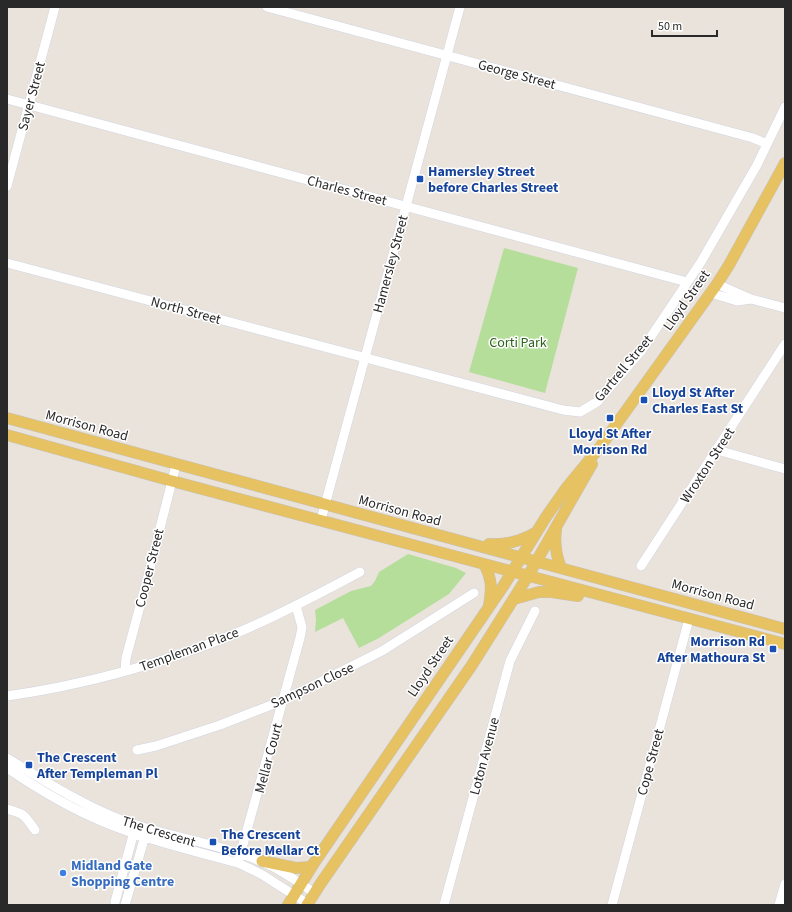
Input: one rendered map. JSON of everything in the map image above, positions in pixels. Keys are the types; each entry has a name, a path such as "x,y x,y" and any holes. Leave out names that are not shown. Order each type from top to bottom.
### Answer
{"main road":[{"name":"Lloyd Street","path":"288,905 314,863 489,607 567,487 600,447 714,288 729,265 785,163"},
{"name":"Morrison Road","path":"7,418 785,629"},
{"path":"7,435 172,481 785,644"},
{"name":"Lloyd Street","path":"308,904 320,883 472,664 514,599 588,474 600,447"},
{"path":"556,528 554,542 556,555 561,568"},
{"path":"472,544 510,544 536,533"},
{"path":"484,564 490,574 492,585 489,607"},
{"path":"514,599 539,592 551,592 586,598 600,595"},
{"path":"262,861 296,868 310,867 314,863"}],"street":[{"name":"Sayer Street","path":"7,186 55,7"},
{"name":"George Street","path":"267,7 753,138 767,144"},
{"name":"Hamersley Street","path":"321,520 460,7"},
{"name":"Charles Street","path":"7,99 687,282"},
{"name":"Gartrell Street","path":"365,357 556,408 580,412 597,402 642,350 701,262 749,179 785,107"},
{"name":"North Street","path":"7,263 365,357"},
{"path":"714,288 737,301 751,299 785,308"},
{"name":"Wroxton Street","path":"641,566 785,344"},
{"path":"717,450 785,469"},
{"name":"Cooper Street","path":"125,672 126,658 176,465"},
{"name":"Templeman Place","path":"7,696 76,684 125,672 180,654 232,635 296,606 360,572"},
{"name":"Sampson Close","path":"137,750 156,746 220,725 284,700 382,651 474,593"},
{"name":"Mellar Court","path":"238,863 284,700 302,626 296,606"},
{"name":"Loton Avenue","path":"444,905 510,661 535,611"},
{"name":"Cope Street","path":"612,905 689,619"},
{"name":"The Crescent","path":"7,758 79,801 110,815 145,836 251,868 308,904"},
{"name":"The Crescent","path":"7,768 31,785 72,808 106,823 175,837 241,853 262,861 315,894"},
{"path":"7,810 24,814 35,830"},
{"path":"115,902 135,829"},
{"path":"125,905 145,836"},
{"path":"779,905 785,884"}],"green space":[{"name":"Corti Park","path":"504,248 578,268 545,393 469,372"},
{"path":"408,554 456,568 466,573 449,594 379,638 359,648 343,618 315,632 315,610 351,591 371,586 379,572"}],"place":[{"name":"Hamersley Street before Charles Street","path":"420,179"},
{"name":"Lloyd St After Charles East St","path":"644,400"},
{"name":"Lloyd St After Morrison Rd","path":"610,418"},
{"name":"Morrison Rd After Mathoura St","path":"773,649"},
{"name":"The Crescent After Templeman Pl","path":"29,765"},
{"name":"The Crescent Before Mellar Ct","path":"213,842"},
{"name":"Midland Gate Shopping Centre","path":"63,873"}]}
